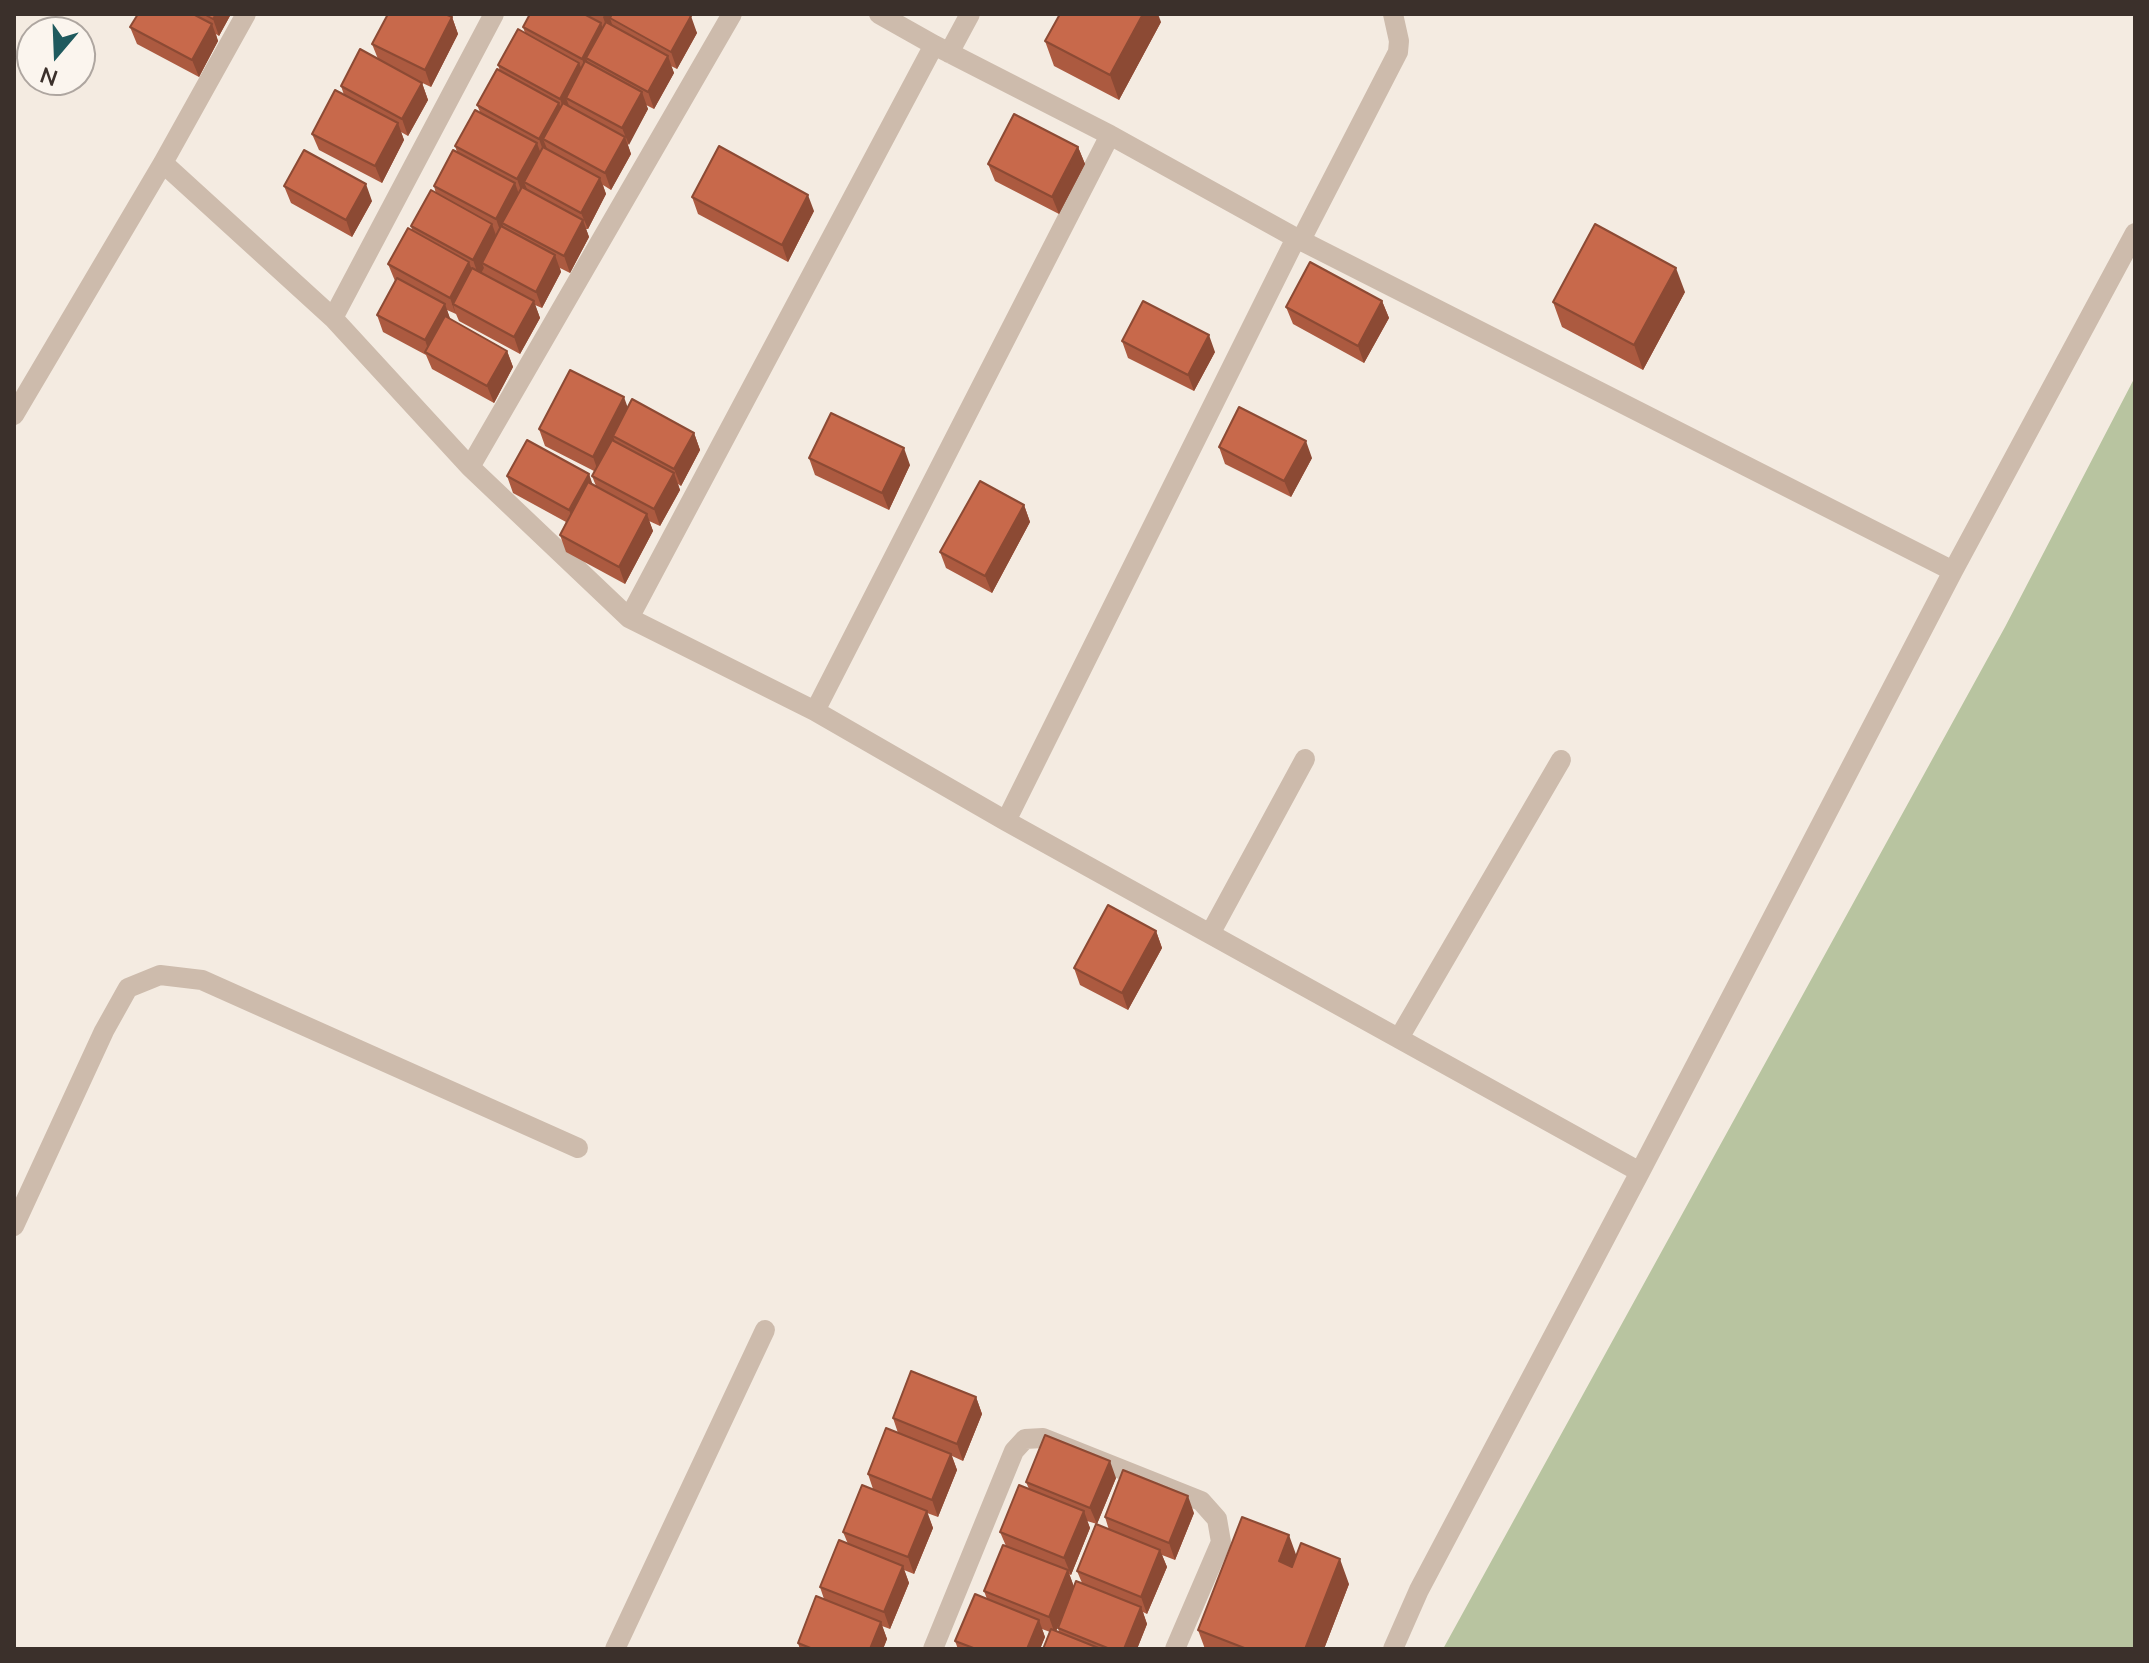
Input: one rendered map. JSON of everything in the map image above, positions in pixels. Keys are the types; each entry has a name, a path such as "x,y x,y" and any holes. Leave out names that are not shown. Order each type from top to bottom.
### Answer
{"street":[{"path":"14,415 163,163 246,14"},
{"path":"333,318 494,14"},
{"path":"470,467 732,14"},
{"path":"879,14 1110,135 1299,239 1953,571"},
{"path":"629,618 942,49 970,14"},
{"path":"1006,821 1299,239 1398,52 1399,41 1393,14"},
{"path":"815,711 1110,135"},
{"path":"163,163 333,318 470,467 629,618 815,711 1006,821 1640,1172"},
{"path":"1393,1649 1419,1590 1953,571 2135,233"},
{"path":"1210,934 1305,759"},
{"path":"1399,1038 1561,760"},
{"path":"14,1226 104,1031 128,988 160,975 202,980 578,1148"},
{"path":"615,1649 765,1330"},
{"path":"933,1649 1014,1451 1025,1439 1043,1438 1201,1501 1217,1519 1221,1542 1175,1649"}],"green space":[{"path":"2135,377 2135,1649 1443,1649 2005,627"}],"building":[{"path":"138,14 193,14 212,24 192,60 130,27"},
{"path":"388,14 445,14 452,17 425,70 372,44"},
{"path":"530,14 584,14 601,23 582,59 523,27"},
{"path":"612,14 691,16 671,52 610,18"},
{"path":"1060,14 1143,14 1110,75 1045,41"},
{"path":"606,22 668,56 648,92 586,58"},
{"path":"518,29 579,63 560,99 498,65"},
{"path":"360,49 422,83 402,119 341,86"},
{"path":"585,61 642,92 622,128 566,98"},
{"path":"497,69 559,103 539,139 477,105"},
{"path":"335,90 398,123 375,166 312,134"},
{"path":"563,103 625,137 605,173 543,139"},
{"path":"475,110 537,143 517,179 455,146"},
{"path":"1014,114 1078,147 1052,197 988,164"},
{"path":"719,146 808,195 782,245 692,197"},
{"path":"543,147 600,178 581,213 524,182"},
{"path":"304,150 366,184 346,220 284,186"},
{"path":"453,150 515,183 496,219 434,186"},
{"path":"522,187 583,220 564,256 502,223"},
{"path":"431,190 492,224 473,260 411,226"},
{"path":"1595,224 1676,268 1634,345 1553,302"},
{"path":"501,226 555,255 536,292 482,263"},
{"path":"408,228 469,262 450,298 388,264"},
{"path":"1310,262 1382,301 1358,346 1286,307"},
{"path":"472,268 534,301 514,337 453,304"},
{"path":"397,278 445,304 425,340 377,315"},
{"path":"1143,301 1209,335 1188,375 1122,341"},
{"path":"445,316 507,351 487,386 425,352"},
{"path":"570,370 624,397 593,457 539,429"},
{"path":"632,399 694,433 674,469 613,436"},
{"path":"1239,407 1306,441 1284,481 1219,447"},
{"path":"831,413 904,448 882,493 809,458"},
{"path":"527,440 589,474 569,510 507,476"},
{"path":"612,440 674,473 654,509 592,476"},
{"path":"980,481 1024,505 985,576 940,552"},
{"path":"588,482 647,514 619,567 560,535"},
{"path":"1108,905 1156,931 1122,993 1074,968"},
{"path":"911,1371 976,1397 957,1444 893,1418"},
{"path":"886,1428 951,1454 932,1500 868,1474"},
{"path":"1045,1435 1110,1461 1090,1508 1026,1482"},
{"path":"1123,1470 1188,1496 1169,1543 1105,1517"},
{"path":"862,1485 927,1511 908,1557 843,1532"},
{"path":"1019,1485 1084,1511 1064,1558 1000,1532"},
{"path":"1242,1517 1289,1535 1279,1561 1292,1567 1301,1543 1340,1559 1305,1649 1247,1649 1198,1630"},
{"path":"1096,1524 1160,1550 1141,1597 1077,1571"},
{"path":"839,1540 903,1566 884,1612 820,1587"},
{"path":"1003,1545 1068,1570 1049,1617 984,1591"},
{"path":"1076,1581 1141,1607 1124,1649 1110,1649 1058,1628"},
{"path":"975,1594 1039,1620 1027,1649 976,1649 955,1641"},
{"path":"816,1596 881,1622 870,1649 813,1649 798,1643"},
{"path":"1051,1629 1101,1649 1043,1649"}]}
